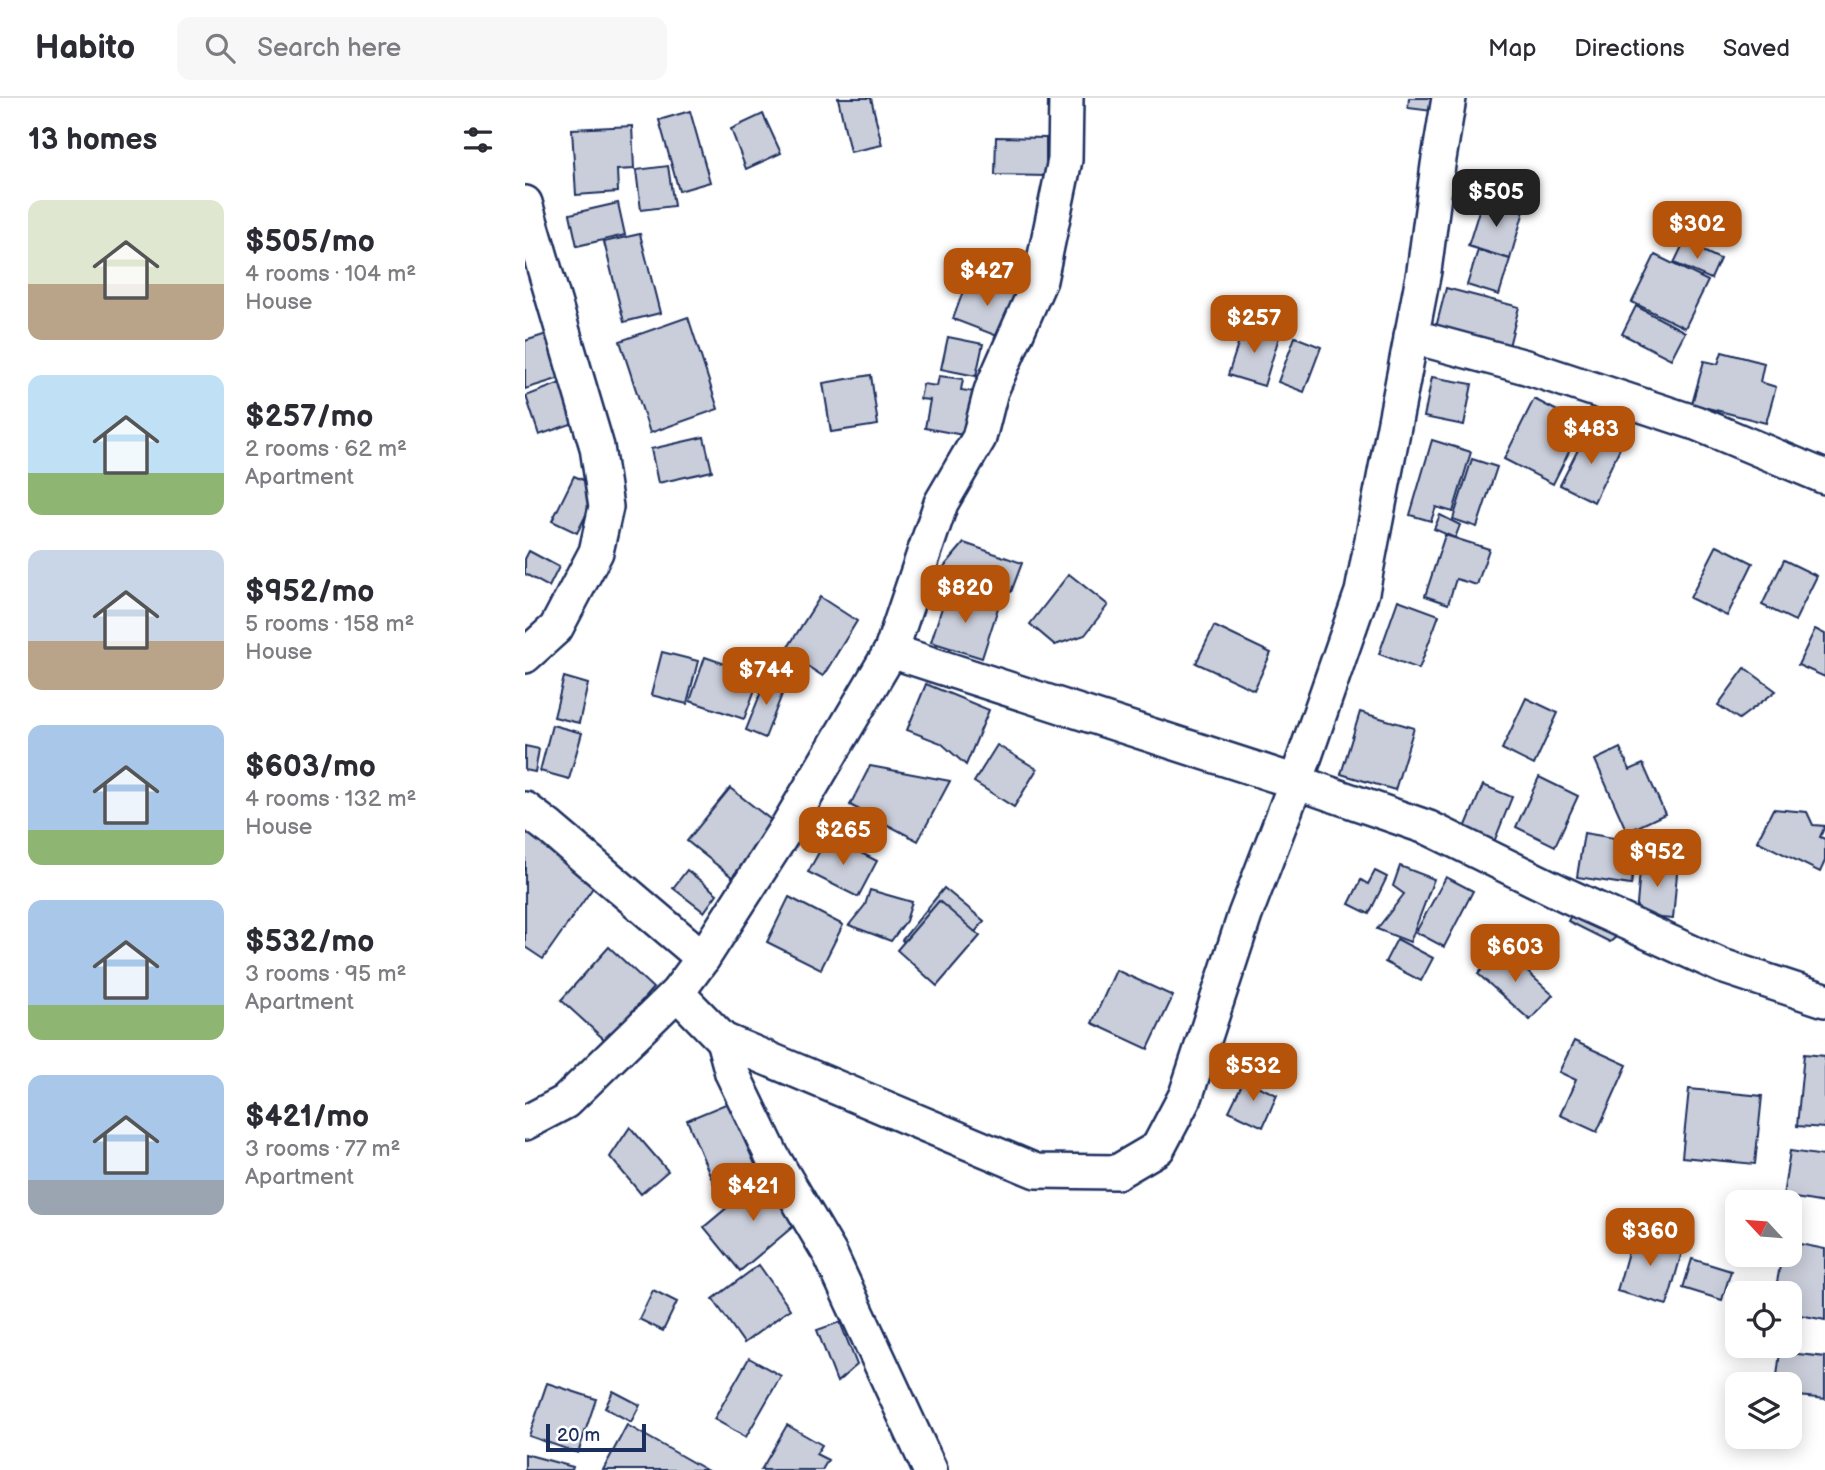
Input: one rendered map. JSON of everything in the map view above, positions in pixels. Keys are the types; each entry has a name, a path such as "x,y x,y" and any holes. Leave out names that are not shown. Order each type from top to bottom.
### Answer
{"street":[{"path":"525,1123 565,1102 677,993 703,958 789,824 891,651 941,503 979,438 991,391 1040,280 1065,160 1066,98"},
{"path":"677,993 723,1040 1036,1171 1117,1172 1158,1149 1186,1095 1245,915 1296,782 1362,592 1424,271 1449,98"},
{"path":"525,203 597,447 606,507 596,552 556,628 525,656"},
{"path":"1411,336 1527,367 1696,423 1825,477"},
{"path":"891,651 1296,782 1429,828 1566,895 1722,966 1825,1000"},
{"path":"525,809 703,958"},
{"path":"723,1040 733,1073 772,1156 830,1254 930,1470"}],"building":[{"path":"838,98 871,98 882,145 850,152"},
{"path":"1409,98 1434,98 1432,111 1408,108"},
{"path":"690,111 710,182 679,191 659,120"},
{"path":"763,114 781,153 746,169 731,129"},
{"path":"632,126 634,169 617,170 618,192 576,195 572,129"},
{"path":"996,137 1046,138 1046,176 995,175"},
{"path":"668,166 674,206 641,210 636,170"},
{"path":"1483,198 1524,211 1510,259 1468,246"},
{"path":"618,203 625,235 577,246 570,214"},
{"path":"640,234 660,313 624,322 604,242"},
{"path":"1684,242 1720,259 1711,279 1674,263"},
{"path":"1478,250 1510,259 1499,295 1467,285"},
{"path":"1655,255 1708,281 1685,328 1632,302"},
{"path":"968,278 1021,297 1005,339 953,319"},
{"path":"1446,288 1519,307 1506,358 1433,339"},
{"path":"1636,306 1685,332 1671,359 1622,334"},
{"path":"688,317 718,409 650,433 620,341"},
{"path":"1245,323 1280,334 1264,386 1228,375"},
{"path":"556,331 570,375 525,389 525,341"},
{"path":"948,337 983,344 976,376 941,369"},
{"path":"1295,337 1321,347 1304,392 1278,382"},
{"path":"1722,352 1764,363 1760,382 1776,387 1766,423 1692,404 1704,361 1718,364"},
{"path":"871,375 878,425 831,432 823,383"},
{"path":"939,376 963,379 961,390 982,393 974,437 925,428 930,400 920,399 923,384 937,386"},
{"path":"1432,377 1472,384 1464,425 1424,417"},
{"path":"563,382 577,422 539,435 526,396"},
{"path":"1534,399 1583,424 1553,484 1504,459"},
{"path":"1588,430 1621,446 1594,502 1560,485"},
{"path":"704,437 712,471 658,483 651,449"},
{"path":"1432,440 1471,452 1453,512 1436,507 1431,521 1410,515"},
{"path":"1472,459 1497,467 1477,527 1453,519"},
{"path":"574,476 590,483 591,505 577,533 552,521"},
{"path":"1440,515 1460,525 1455,538 1434,529"},
{"path":"1445,535 1489,549 1477,585 1456,579 1448,604 1425,596"},
{"path":"964,543 1022,563 1011,592 942,569"},
{"path":"1717,545 1753,563 1727,616 1690,598"},
{"path":"529,551 559,567 549,587 525,574 525,559"},
{"path":"1784,560 1817,576 1795,621 1762,605"},
{"path":"1069,574 1108,605 1085,635 1055,645 1030,624"},
{"path":"947,592 998,608 982,658 931,642"},
{"path":"820,597 857,621 823,676 785,652"},
{"path":"1398,600 1439,615 1419,669 1379,654"},
{"path":"1214,626 1271,653 1254,690 1196,663"},
{"path":"1815,629 1825,634 1825,677 1798,665"},
{"path":"662,652 698,661 687,704 651,695"},
{"path":"705,657 760,676 744,719 690,701"},
{"path":"1745,668 1776,691 1739,719 1718,705"},
{"path":"564,677 588,684 579,723 554,717"},
{"path":"767,677 786,684 765,738 746,730"},
{"path":"926,684 989,710 966,765 941,743 907,730"},
{"path":"1526,698 1558,713 1534,765 1502,749"},
{"path":"1360,712 1414,728 1395,790 1341,774"},
{"path":"552,725 582,733 569,779 540,771"},
{"path":"997,745 1037,769 1014,807 974,782"},
{"path":"525,746 539,749 535,772 525,770"},
{"path":"1620,748 1630,770 1643,764 1665,814 1627,832 1595,760"},
{"path":"870,766 950,781 918,841 850,805"},
{"path":"1539,777 1578,796 1555,846 1516,827"},
{"path":"1483,785 1512,797 1492,847 1462,835"},
{"path":"730,788 775,823 732,877 687,841"},
{"path":"1773,809 1807,812 1813,825 1825,826 1820,837 1825,839 1825,861 1820,872 1757,841"},
{"path":"525,827 599,879 543,959 525,947"},
{"path":"1584,833 1638,842 1631,885 1577,877"},
{"path":"828,836 877,861 858,897 808,872"},
{"path":"1641,859 1678,862 1673,919 1636,916"},
{"path":"1400,866 1434,879 1410,942 1377,929 1404,894 1393,886"},
{"path":"687,870 717,894 704,912 673,888"},
{"path":"1375,871 1387,877 1369,914 1349,904 1361,880 1368,884"},
{"path":"1446,877 1473,891 1444,947 1416,932"},
{"path":"944,888 984,921 942,973 902,940"},
{"path":"870,890 912,902 906,921 891,941 849,925 865,905"},
{"path":"789,897 843,925 821,969 767,942"},
{"path":"939,901 980,936 937,986 897,950"},
{"path":"1577,904 1626,929 1610,942 1568,921"},
{"path":"1397,939 1433,958 1421,981 1385,962"},
{"path":"609,947 653,988 606,1041 561,1000"},
{"path":"1501,948 1553,995 1530,1020 1478,974"},
{"path":"1116,970 1173,996 1148,1049 1092,1023"},
{"path":"1574,1041 1627,1065 1597,1132 1560,1115 1576,1080 1559,1072"},
{"path":"1804,1054 1825,1056 1825,1128 1797,1126"},
{"path":"1244,1080 1277,1095 1263,1127 1229,1111"},
{"path":"1689,1089 1762,1096 1755,1164 1682,1157"},
{"path":"728,1103 758,1171 716,1189 687,1120"},
{"path":"630,1127 668,1171 641,1194 610,1157"},
{"path":"1790,1151 1825,1156 1825,1203 1803,1199 1803,1190 1784,1190"},
{"path":"766,1175 802,1219 740,1271 704,1227"},
{"path":"1634,1231 1684,1245 1667,1305 1617,1291"},
{"path":"1803,1245 1825,1249 1825,1320 1802,1315 1802,1281 1777,1281 1780,1267 1803,1267"},
{"path":"1692,1259 1731,1271 1728,1281 1725,1281 1722,1300 1683,1288"},
{"path":"759,1265 790,1309 744,1343 713,1299"},
{"path":"653,1290 677,1302 663,1331 639,1319"},
{"path":"840,1322 857,1365 837,1382 817,1330"},
{"path":"1802,1354 1825,1357 1825,1399 1802,1396 1802,1372 1778,1372 1779,1358 1802,1358"},
{"path":"749,1358 781,1376 746,1437 714,1419"},
{"path":"547,1383 596,1399 578,1453 529,1436"},
{"path":"613,1391 640,1405 631,1422 605,1408"},
{"path":"627,1425 706,1470 603,1470"},
{"path":"787,1425 822,1445 816,1454 828,1460 822,1470 761,1470"},
{"path":"525,1454 573,1467 572,1470 525,1470"}]}
